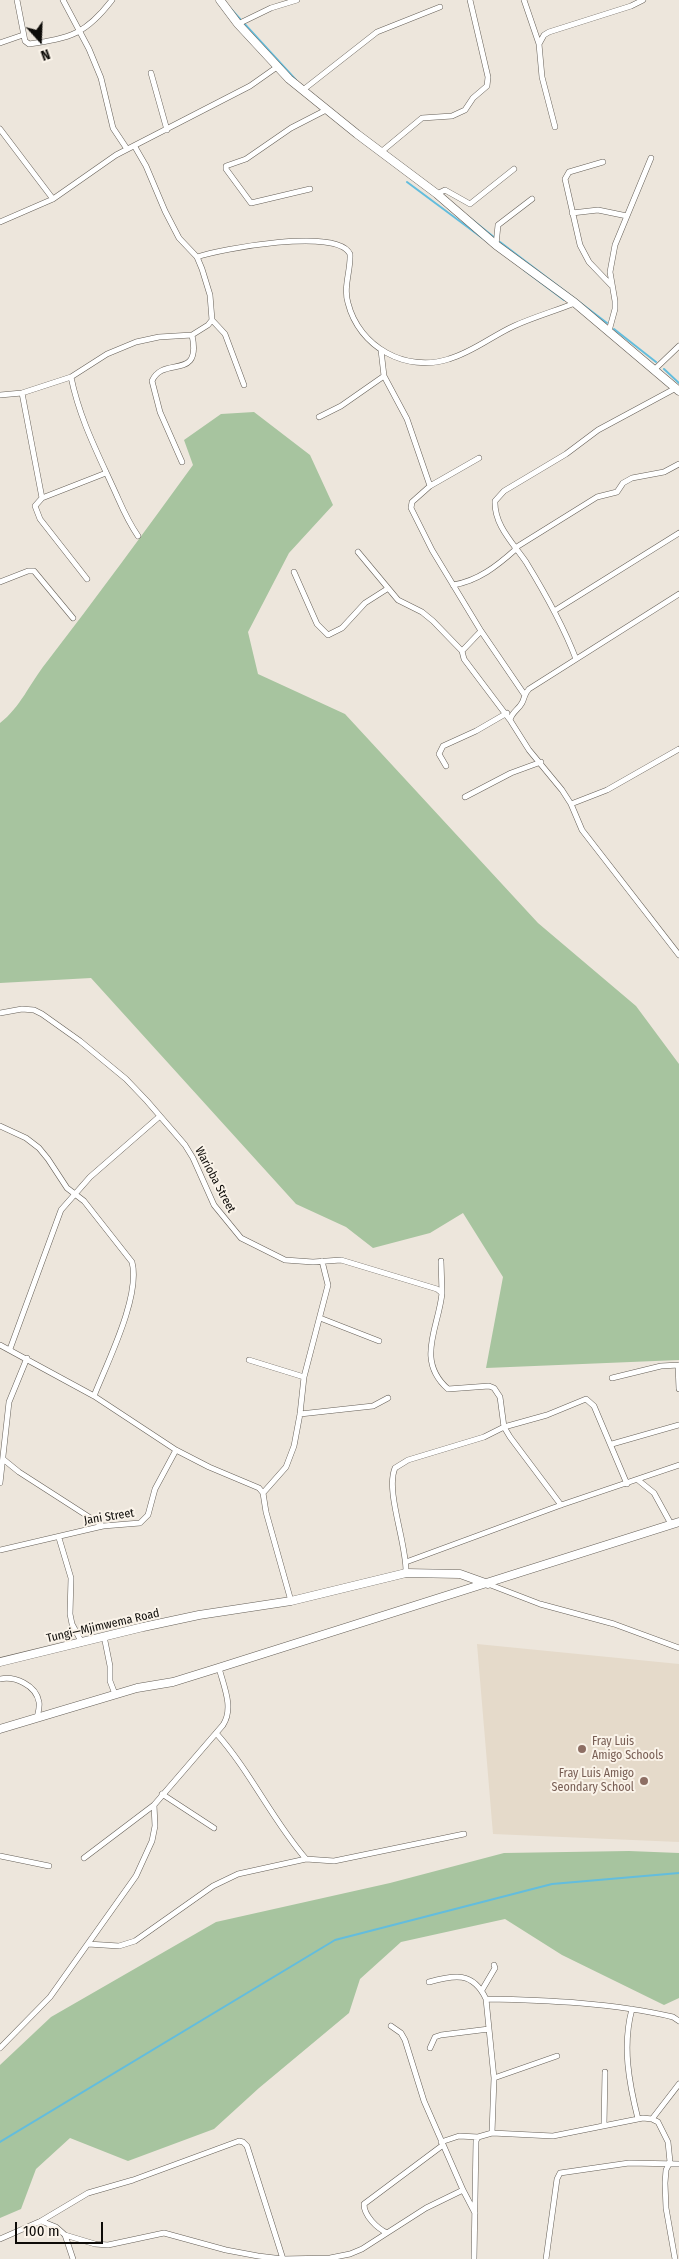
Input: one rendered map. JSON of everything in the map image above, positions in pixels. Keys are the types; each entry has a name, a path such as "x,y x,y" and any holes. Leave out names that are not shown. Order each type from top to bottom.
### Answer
{"street":[{"path":"17,0 23,35 25,41 29,44 67,38 81,32 112,0"},
{"path":"63,0 81,32 101,78 113,128 127,148"},
{"path":"220,0 238,24 277,66 326,110 437,194 496,245 575,303 678,389 598,430 566,454 510,486 495,501 496,516 554,610 576,659"},
{"path":"238,24 276,6 297,0"},
{"path":"381,152 422,118 452,116 465,110 473,98 487,86 488,77 470,0"},
{"path":"524,0 539,44 542,77 556,127"},
{"path":"539,44 546,33 631,6 643,0"},
{"path":"303,90 378,32 440,8"},
{"path":"0,43 23,35"},
{"path":"0,222 53,199 98,166 127,148 135,147 250,86 277,66"},
{"path":"152,72 167,130"},
{"path":"310,189 251,203 226,170 226,166 230,162 246,159 291,128 326,110"},
{"path":"0,129 53,199"},
{"path":"135,147 146,166 179,238 197,257 208,284 212,320 225,334 244,385"},
{"path":"609,331 614,309 610,272 615,245 651,158"},
{"path":"604,162 566,174 565,179 583,253 612,285"},
{"path":"437,194 445,190 470,204 514,169"},
{"path":"496,245 498,226 532,199"},
{"path":"572,214 598,210 627,216"},
{"path":"197,257 230,248 278,242 332,243 346,248 350,254 346,288 348,302 365,335 375,347 389,355 423,362 450,359 482,344 513,326 575,303"},
{"path":"0,395 22,393 71,377 107,354 136,342 159,337 192,335 208,325 212,320"},
{"path":"182,462 160,412 152,381 160,371 189,363 193,359 192,335"},
{"path":"655,369 679,346"},
{"path":"381,350 384,376 407,418 430,486"},
{"path":"319,417 341,406 384,376"},
{"path":"71,377 80,416 125,517 138,536"},
{"path":"22,393 42,498"},
{"path":"479,458 430,486 412,502 411,508 432,550 481,631 524,694"},
{"path":"454,585 466,583 488,572 516,549 597,497 617,492 623,483 632,478 664,472 679,464"},
{"path":"87,579 40,519 35,506 42,498 106,473"},
{"path":"554,610 679,533"},
{"path":"358,552 398,600 422,612 462,651 464,659 506,714 525,744 554,777 571,804 582,830 679,954"},
{"path":"0,582 28,571 34,571 73,618"},
{"path":"294,572 317,624 328,635 342,628 365,603 387,589"},
{"path":"446,766 439,754 443,746 514,711 522,704 524,694 537,683 679,594"},
{"path":"462,651 481,631"},
{"path":"510,720 514,711"},
{"path":"571,804 608,790 679,749"},
{"path":"465,798 511,773 541,762"},
{"name":"Warioba Street","path":"0,1013 22,1009 34,1010 50,1019 126,1079 160,1116 194,1158 214,1205 241,1238 285,1260 304,1262 341,1260 432,1286 442,1293"},
{"path":"10,1349 61,1210 74,1193 109,1159 160,1116"},
{"path":"0,1126 26,1138 39,1148 48,1158 67,1188 84,1201 92,1214 132,1262 134,1285 94,1396"},
{"path":"263,1493 281,1473 290,1458 300,1414 304,1377 328,1285 322,1261"},
{"path":"441,1261 442,1293 430,1348 434,1369 439,1379 448,1389 489,1386 494,1388 500,1397 504,1428 514,1446 561,1505"},
{"path":"320,1318 379,1341"},
{"path":"0,1345 94,1396 176,1450 259,1488 263,1493 266,1512 291,1601"},
{"path":"0,1483 9,1402 27,1358"},
{"path":"249,1360 304,1377"},
{"path":"612,1378 678,1365 679,1389"},
{"path":"300,1414 373,1406 388,1398"},
{"path":"406,1573 393,1476 395,1468 408,1460 484,1437 504,1428 547,1415 586,1398 592,1402 612,1444 627,1484"},
{"path":"612,1444 679,1425"},
{"name":"Jani Street","path":"0,1550 59,1538 103,1526 140,1523 145,1519 154,1489 176,1450"},
{"path":"4,1458 19,1472 103,1526"},
{"path":"406,1562 561,1505 679,1466"},
{"path":"0,1729 136,1688 173,1682 676,1524 654,1493 638,1480"},
{"path":"59,1538 71,1578 70,1614 72,1624 82,1643"},
{"name":"Tungi—Mjimwema Road","path":"0,1662 104,1636 212,1613 291,1601 406,1573 460,1574 488,1584"},
{"path":"488,1584 540,1604 614,1624 679,1648"},
{"path":"104,1636 111,1684 115,1694"},
{"path":"84,1858 154,1805 216,1733 228,1714 228,1706 219,1668"},
{"path":"0,1679 9,1677 18,1680 35,1692 40,1703 37,1718"},
{"path":"216,1733 243,1767 275,1820 306,1859"},
{"path":"162,1794 214,1828"},
{"path":"0,2048 50,1997 136,1876 146,1858 154,1826 154,1805"},
{"path":"88,1944 109,1946 126,1944 164,1922 219,1882 238,1874 306,1859 334,1862 464,1834"},
{"path":"0,1856 49,1866"},
{"path":"482,1990 495,1968 494,1965"},
{"path":"429,1982 462,1976 476,1983 486,1998 494,2078 492,2133"},
{"path":"486,1998 528,1999 632,2009 679,2021"},
{"path":"632,2009 628,2021 627,2056 630,2085 638,2119"},
{"path":"391,2026 401,2033 405,2040 424,2101 475,2213"},
{"path":"430,2048 435,2037 441,2035 490,2029"},
{"path":"494,2078 557,2056"},
{"path":"604,2125 605,2072"},
{"path":"652,2119 679,2084"},
{"path":"387,2233 375,2225 364,2208 364,2204 442,2144 459,2136 478,2137 492,2133 553,2136 638,2119 652,2119 658,2122 670,2152 670,2162 666,2170 665,2184 666,2216 675,2259"},
{"path":"474,2259 476,2141 478,2137"},
{"path":"0,2238 42,2221 88,2193 134,2180 239,2141 243,2142 246,2146 283,2259"},
{"path":"546,2259 557,2179 560,2173 611,2165 670,2162 679,2164"},
{"path":"42,2221 56,2227 65,2235 95,2244 108,2244 164,2234 226,2250 283,2259 330,2258 350,2254 362,2249 426,2208 463,2190"},
{"path":"65,2235 73,2259"},
{"path":"672,2243 679,2242"}],"shaded area":[{"name":"Fray Luis Amigo Schools","path":"477,1644 679,1664 679,1842 493,1834"}],"green space":[{"path":"254,412 310,455 333,505 289,553 248,632 258,674 345,714 538,923 636,1006 679,1064 679,1360 486,1368 503,1277 463,1213 430,1233 373,1248 346,1227 296,1204 91,978 0,983 0,723 19,703 40,671 193,465 184,440 221,414"},
{"path":"629,1851 679,1853 679,1998 664,2005 562,1955 505,1919 401,1942 360,1979 349,2013 259,2088 214,2129 128,2161 70,2138 36,2169 21,2209 0,2218 0,2065 51,2017 216,1922 390,1883 504,1853"}],"waterway":[{"path":"230,8 296,80"},
{"path":"407,182 489,243"},
{"path":"470,218 495,238"},
{"path":"500,242 607,323"},
{"path":"524,270 564,300"},
{"path":"614,329 656,362"},
{"path":"664,369 679,383"},
{"path":"0,2142 335,1940 552,1884 679,1873"}],"place":[{"name":"Fray Luis Amigo Schools","path":"582,1749"},
{"name":"Fray Luis Amigo Seondary School","path":"644,1781"}]}
